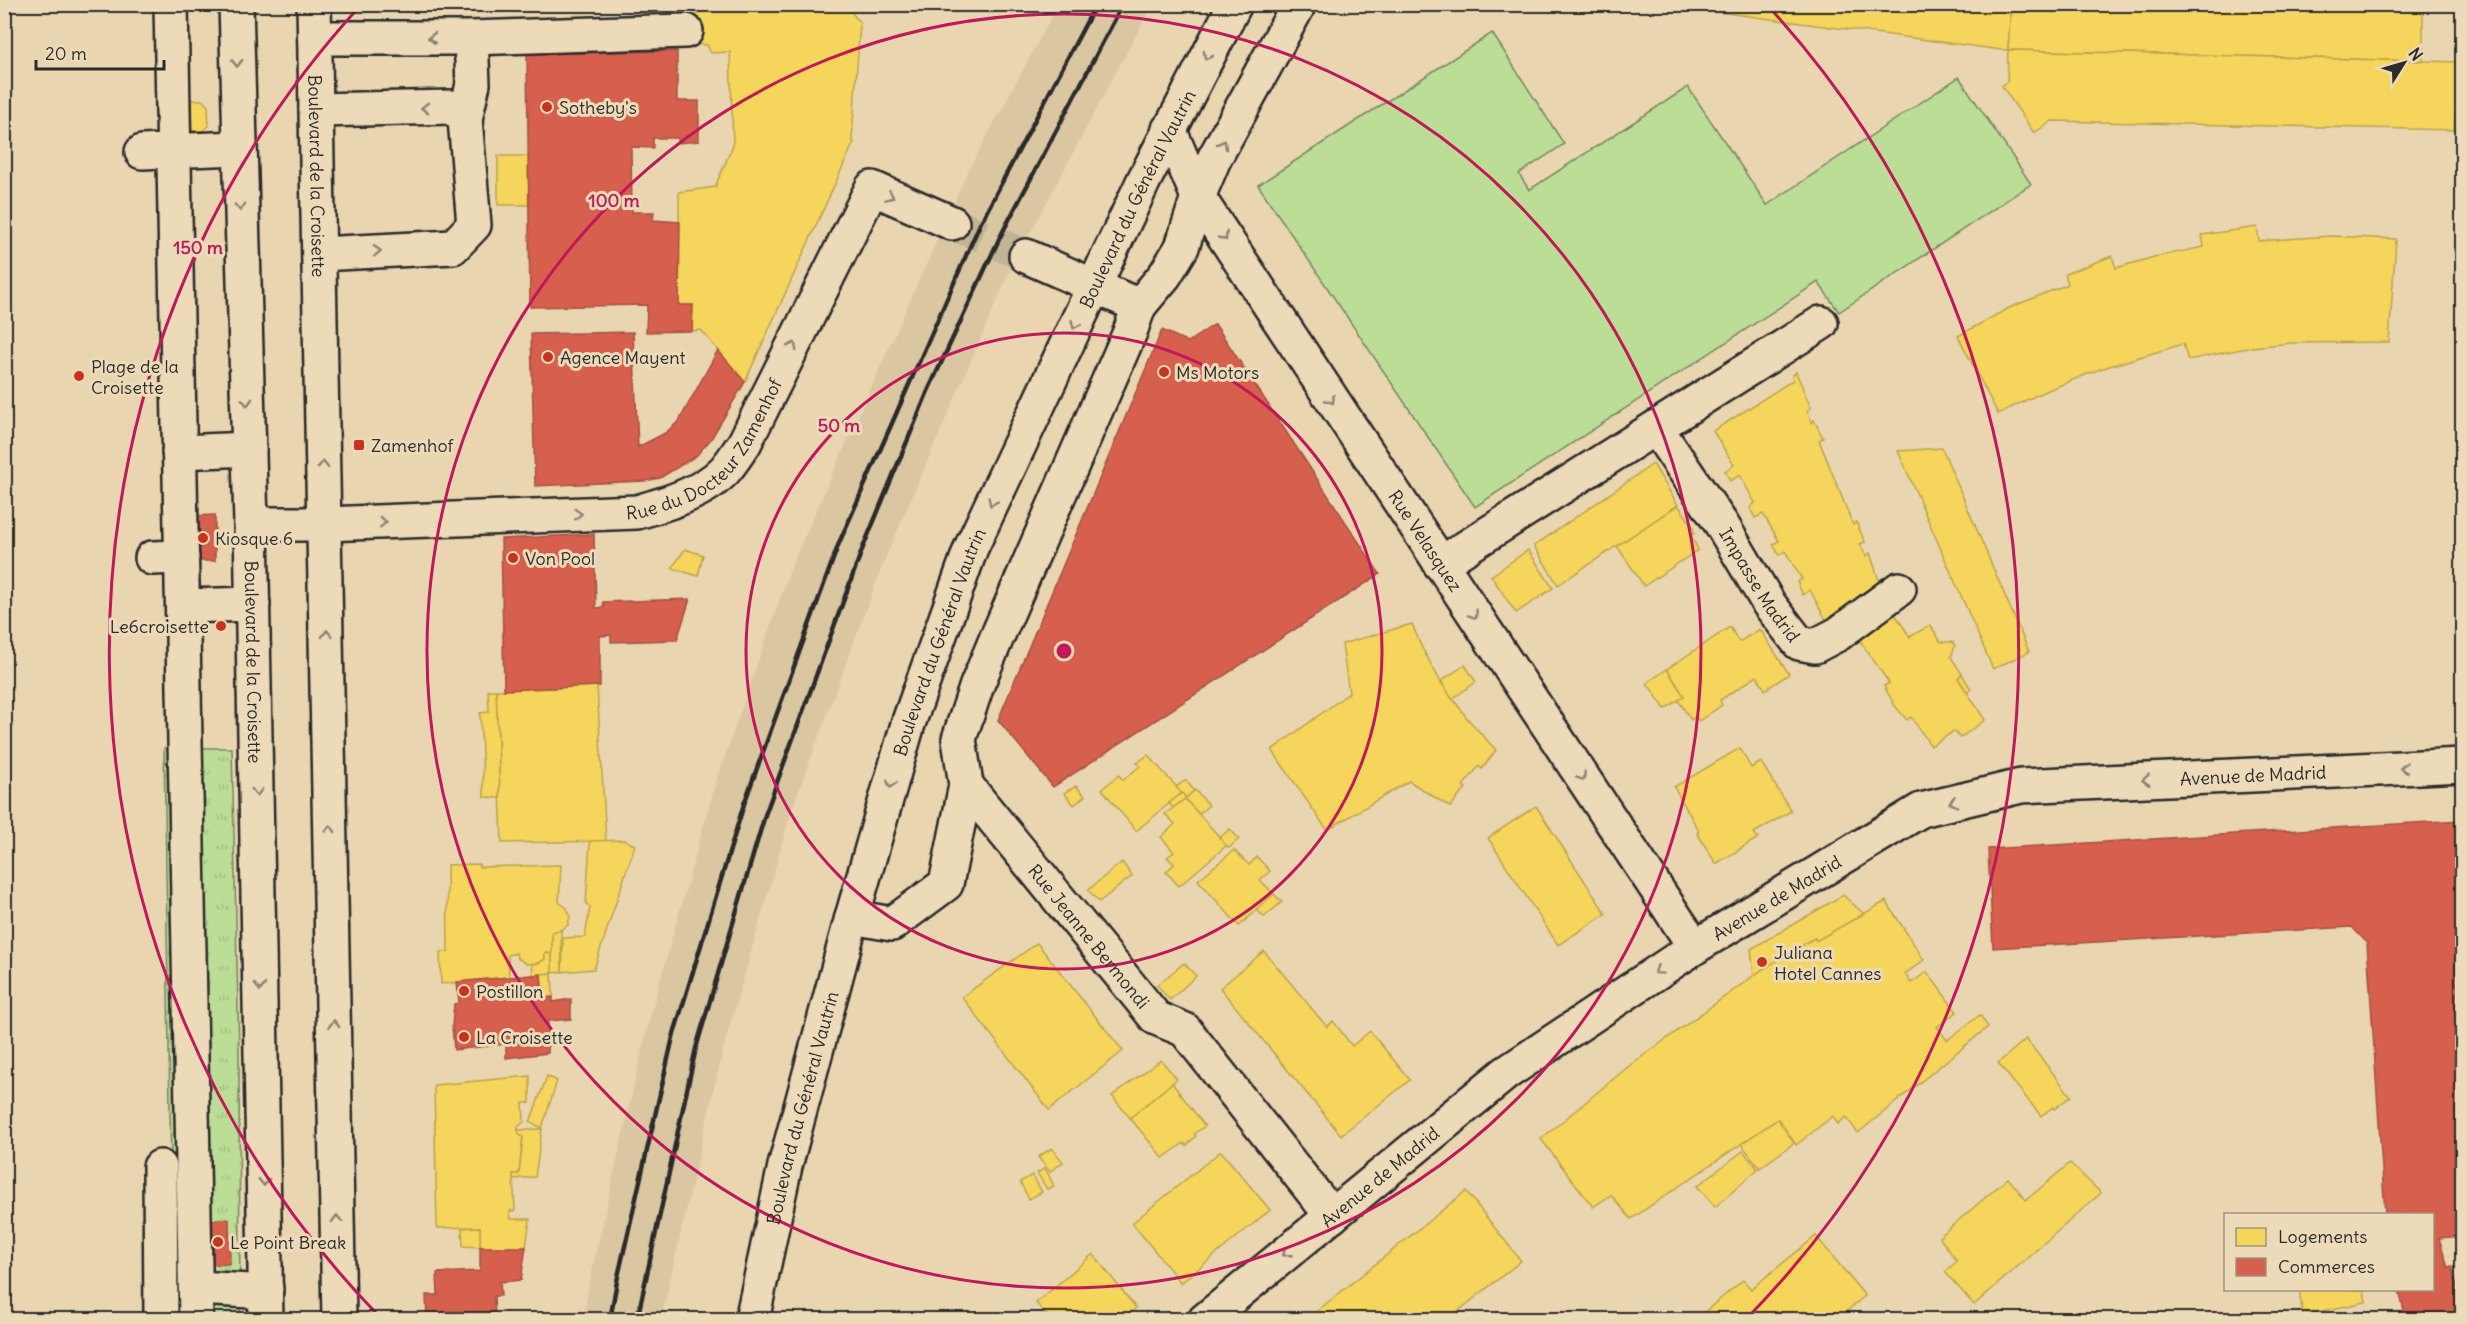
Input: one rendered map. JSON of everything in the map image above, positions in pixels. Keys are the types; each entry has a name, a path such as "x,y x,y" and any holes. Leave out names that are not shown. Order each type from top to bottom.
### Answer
{"street":[{"path":"171,4 158,151 179,452 167,558 184,606 197,1304 250,1291 266,1304"},
{"name":"Boulevard de la Croisette","path":"236,4 238,148 253,604 266,1304"},
{"name":"Boulevard de la Croisette","path":"314,4 339,1320"},
{"name":"Boulevard du Général Vautrin","path":"752,1320 785,1166 852,917 908,724 971,548 1169,129 1235,4"},
{"path":"852,917 892,924 946,884 966,785 958,739 977,685 1130,332 1139,306 1165,275 1182,247 1198,197 1214,159 1299,4"},
{"path":"315,38 471,38 686,31"},
{"path":"319,254 453,247 474,225 465,119 473,84 471,38"},
{"path":"316,110 452,107 465,119"},
{"name":"Rue Velasquez","path":"1169,129 1198,197 1695,947"},
{"path":"158,151 238,148"},
{"name":"Rue du Docteur Zamenhof","path":"325,524 637,512 669,503 696,490 724,472 744,444 872,188 952,223"},
{"path":"1026,256 1139,306"},
{"path":"1440,564 1821,323"},
{"name":"Impasse Madrid","path":"1656,428 1722,525 1769,604 1798,643 1815,646 1838,633 1899,589"},
{"path":"179,452 249,449"},
{"path":"251,524 325,524"},
{"path":"184,606 253,604"},
{"name":"Avenue de Madrid","path":"1205,1320 1506,1073 1695,947 1921,810 2021,786 2463,765"},
{"name":"Rue Jeanne Bermondi","path":"966,785 1156,1018 1185,1030 1332,1216"},
{"path":"160,1167 161,1320"}],"shaded area":[{"path":"1058,5 1152,5 1009,273 885,559 793,806 723,1050 661,1319 583,1320 591,1274 647,1028 716,781 793,562 967,173"}],"green space":[{"path":"1492,33 1564,144 1519,174 1529,190 1688,87 1767,205 1959,77 2031,184 1839,312 1818,282 1475,507 1258,185"},
{"path":"164,748 232,748 239,1051 240,1319 134,1320 145,1310 144,1164 171,1168"}],"building: Logements":[{"path":"845,4 860,23 852,140 854,142 745,382 701,330 692,331 693,305 679,305 679,192 715,187 733,145 730,52 711,53 707,45 698,44 697,7"},
{"path":"1659,4 2011,4 2008,50 2001,50"},
{"path":"2011,4 2423,4 2423,61 2008,50"},
{"path":"2008,50 2462,62 2454,130 2052,121 2034,133 2002,86 2007,82"},
{"path":"181,100 202,100 208,106 209,126 202,131 181,131"},
{"path":"498,156 528,156 529,205 498,205"},
{"path":"2257,227 2259,241 2331,236 2396,239 2389,342 2292,343 2252,347 2188,360 2183,344 2100,369 2041,393 1998,414 1958,336 2009,308 2068,284 2065,274 2112,256 2116,268 2154,257 2204,247 2202,235"},
{"path":"1796,372 1811,408 1807,411 1812,423 1814,420 1823,438 1819,440 1853,525 1856,522 1865,542 1860,544 1866,556 1870,553 1881,586 1826,620 1810,590 1803,595 1797,582 1802,579 1785,551 1779,555 1773,544 1779,541 1763,514 1755,518 1750,508 1755,503 1740,475 1730,481 1725,471 1734,465 1713,431 1793,380 1792,376"},
{"path":"1942,448 2029,652 1993,669 1898,451"},
{"path":"1653,464 1678,505 1558,585 1534,546"},
{"path":"1678,505 1693,526 1694,534 1691,535 1698,550 1644,586 1617,546"},
{"path":"685,549 703,555 698,576 672,568"},
{"path":"1528,550 1553,588 1516,613 1491,576"},
{"path":"1895,614 1910,637 1930,625 1941,642 1952,642 1955,646 1951,657 1962,674 1958,678 1985,720 1960,738 1954,731 1931,746 1911,717 1907,720 1895,706 1884,686 1889,683 1858,638"},
{"path":"1412,624 1442,684 1467,718 1496,750 1482,769 1479,766 1463,786 1466,788 1450,807 1409,781 1327,830 1272,750 1349,693 1342,644"},
{"path":"1730,627 1739,642 1760,629 1789,674 1765,690 1757,676 1720,700 1722,705 1699,721 1696,716 1691,720 1678,700 1684,696 1667,669"},
{"path":"1465,665 1476,682 1452,699 1441,681"},
{"path":"1667,669 1684,696 1665,709 1647,683"},
{"path":"1962,674 1971,689 1967,692 1958,678"},
{"path":"597,686 606,841 502,843 496,690"},
{"path":"488,690 496,690 500,798 484,797 480,713 489,712"},
{"path":"1740,748 1751,768 1761,762 1791,811 1754,833 1758,838 1716,864 1697,833 1699,831 1674,787"},
{"path":"1148,755 1182,793 1136,831 1102,789 1119,775 1123,780 1140,766 1137,763"},
{"path":"1186,780 1194,791 1186,798 1176,787"},
{"path":"1076,786 1085,796 1074,805 1064,793"},
{"path":"1195,790 1209,805 1199,814 1185,799"},
{"path":"1182,793 1186,798 1173,808 1169,803"},
{"path":"1185,799 1227,845 1179,886 1166,872 1174,864 1167,857 1174,852 1161,837 1175,824 1165,814"},
{"path":"1536,806 1606,914 1558,945 1488,838"},
{"path":"1230,829 1239,839 1229,848 1219,838"},
{"path":"624,840 635,845 594,969 562,972 563,938 585,937 590,907 586,904 590,841"},
{"path":"1234,850 1249,865 1257,857 1270,871 1260,880 1274,894 1239,926 1198,880"},
{"path":"1122,862 1132,876 1099,902 1088,890"},
{"path":"479,864 479,867 561,865 559,902 567,908 570,916 568,925 552,932 552,954 545,953 545,959 539,963 527,964 517,958 516,953 508,955 509,977 441,984 440,952 448,952 447,865"},
{"path":"1274,894 1282,902 1264,917 1256,909"},
{"path":"1843,895 1864,914 1816,941 1815,938 1809,941 1754,976 1751,949"},
{"path":"1886,901 1924,960 1905,974 1911,983 1927,972 1957,1012 1937,1027 1947,1040 1980,1015 1988,1027 1858,1133 1846,1117 1838,1124 1833,1116 1796,1145 1778,1119 1631,1219 1611,1195 1593,1207 1541,1139 1629,1066 1763,969 1809,941 1815,938 1816,941"},
{"path":"561,930 562,972 552,973 552,932"},
{"path":"1037,943 1123,1051 1049,1110 962,997"},
{"path":"1264,951 1327,1027 1333,1021 1352,1046 1370,1031 1410,1080 1341,1135 1220,988"},
{"path":"545,953 552,954 552,973 533,975 532,964 545,959"},
{"path":"1184,963 1196,976 1170,1000 1157,985"},
{"path":"552,973 553,997 543,998 541,974"},
{"path":"2026,1039 2071,1096 2041,1116 1998,1063"},
{"path":"1161,1060 1177,1079 1130,1118 1112,1096"},
{"path":"530,1076 530,1103 523,1103 524,1122 518,1127 519,1134 523,1137 519,1174 513,1174 515,1211 510,1211 511,1219 530,1219 526,1247 480,1247 480,1227 437,1228 434,1085"},
{"path":"547,1076 557,1081 542,1128 530,1122"},
{"path":"1172,1083 1205,1126 1194,1134 1196,1136 1186,1146 1184,1143 1163,1158 1130,1118"},
{"path":"1778,1119 1794,1143 1760,1168 1741,1144"},
{"path":"542,1129 535,1177 513,1179 513,1174 519,1174 523,1137 518,1130"},
{"path":"1052,1148 1063,1162 1050,1172 1038,1157"},
{"path":"1221,1151 1270,1210 1181,1283 1132,1223"},
{"path":"1743,1151 1758,1169 1715,1207 1697,1186"},
{"path":"2070,1163 2101,1193 1974,1305 1945,1272 1957,1261 1939,1237 2008,1178 2026,1200"},
{"path":"1045,1168 1054,1186 1047,1189 1037,1173"},
{"path":"1032,1175 1042,1192 1029,1199 1020,1182"},
{"path":"1466,1191 1521,1261 1447,1320 1306,1320"},
{"path":"480,1227 480,1247 463,1246 462,1228"},
{"path":"1816,1236 1865,1296 1836,1320 1695,1320 1743,1280 1751,1289"},
{"path":"1093,1254 1136,1308 1122,1320 1051,1320 1036,1303"},
{"path":"2299,1291 2364,1291 2366,1302 2303,1315"}],"building: Commerces":[{"path":"677,51 677,101 699,101 699,141 678,143 678,138 653,138 653,148 631,147 632,212 654,212 653,220 680,222 679,305 693,305 692,331 646,332 647,305 530,307 527,54"},
{"path":"1215,324 1380,574 1053,787 998,720 1162,330 1188,342"},
{"path":"633,332 638,447 665,433 679,421 718,350 745,382 711,439 696,456 660,478 645,481 535,486 531,334"},
{"name":"Kiosque 6","path":"215,515 215,561 192,561 191,516"},
{"path":"594,534 596,608 604,607 603,602 690,599 677,640 611,642 611,635 600,636 600,686 504,690 501,539"},
{"path":"2461,820 2462,1236 2439,1238 2448,1267 2452,1266 2459,1295 2462,1293 2462,1320 2406,1320 2399,1291 2434,1291 2434,1213 2385,1213 2367,943 2352,927 1993,948 1988,849"},
{"path":"541,974 543,998 553,997 553,1002 571,999 571,1019 548,1021 548,1053 506,1058 506,1044 454,1050 452,1026 454,1004 459,1003 457,982"},
{"name":"Le Point Break","path":"229,1219 230,1264 207,1265 206,1220"},
{"path":"480,1247 526,1247 521,1280 500,1282 501,1296 494,1296 495,1320 427,1320 426,1295 438,1295 437,1273 480,1271"}],"tunnel":[{"path":"952,223 1026,256"}],"railway":[{"path":"610,1320 673,1037 744,804 839,543 980,224 1096,4"},
{"path":"637,1320 696,1048 765,815 862,550 928,391 1000,237 1123,4"}],"place":[{"name":"Sotheby's","path":"547,107"},
{"name":"Agence Mayent","path":"548,357"},
{"name":"Ms Motors","path":"1164,372"},
{"name":"Plage de la Croisette","path":"79,376"},
{"name":"Zamenhof","path":"359,445"},
{"name":"Kiosque 6","path":"203,538"},
{"name":"Von Pool","path":"513,558"},
{"name":"Le6croisette","path":"221,626"},
{"name":"Juliana Hotel Cannes","path":"1762,962"},
{"name":"Postillon","path":"464,991"},
{"name":"La Croisette","path":"464,1037"},
{"name":"Le Point Break","path":"218,1242"}]}
